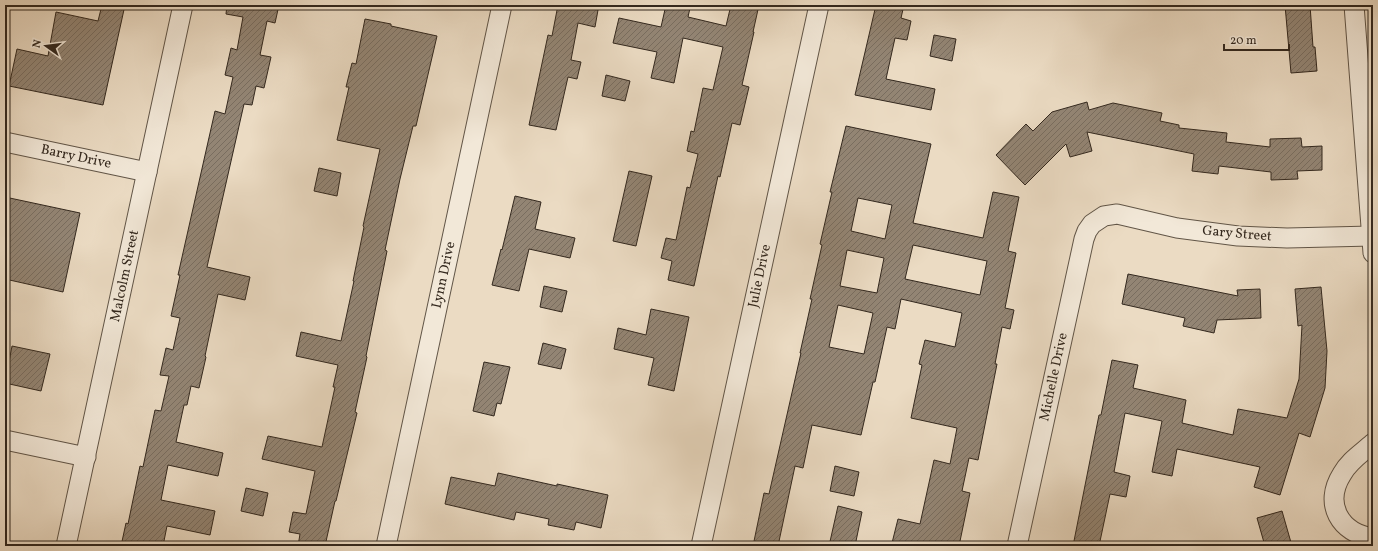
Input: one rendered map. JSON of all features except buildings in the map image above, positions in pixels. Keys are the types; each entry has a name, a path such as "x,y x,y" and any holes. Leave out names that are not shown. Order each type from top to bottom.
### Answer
{"street":[{"name":"Malcolm Street","path":"66,546 183,5"},
{"name":"Lynn Drive","path":"386,546 502,5"},
{"name":"Julie Drive","path":"701,546 819,5"},
{"path":"1354,5 1372,245"},
{"name":"Barry Drive","path":"5,142 147,172"},
{"name":"Gary Street","path":"1104,216 1117,214 1177,228 1238,236 1287,238 1372,245"},
{"name":"Michelle Drive","path":"1017,546 1084,239 1092,224 1104,216"},
{"path":"5,440 86,457"},
{"path":"1373,443 1348,465 1341,475 1334,492 1334,505 1340,521 1352,532 1362,537 1373,538"}]}
